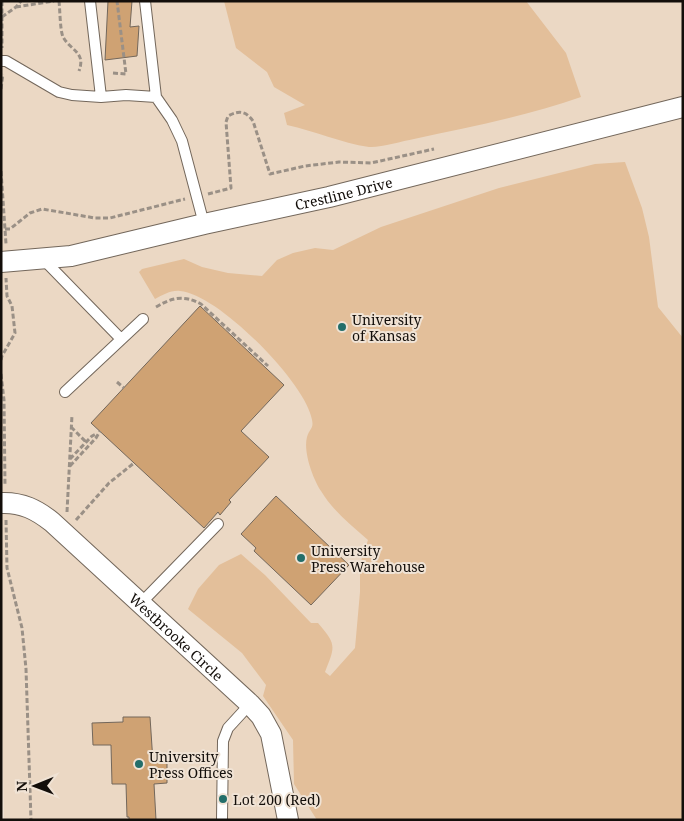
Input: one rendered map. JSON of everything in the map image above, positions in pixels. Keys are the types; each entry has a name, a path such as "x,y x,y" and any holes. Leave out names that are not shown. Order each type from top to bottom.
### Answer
{"street":[{"name":"Crestline Drive","path":"1,262 71,256 328,197 683,107"},
{"name":"Westbrooke Circle","path":"3,503 22,504 62,520 140,602 261,716 272,734 288,820"}],"lane":[{"path":"90,1 101,97"},
{"path":"144,1 156,97 172,120 182,141 204,224"},
{"path":"1,61 6,61 59,92 72,96 101,97 126,95 156,97"},
{"path":"43,259 121,339"},
{"path":"65,392 143,319"},
{"path":"140,602 218,524"},
{"path":"222,820 223,741 228,728 250,704"}],"path":[{"path":"2,1 2,45"},
{"path":"2,17 21,1"},
{"path":"16,7 52,1"},
{"path":"59,1 63,36 80,56 81,65 79,71"},
{"path":"113,73 126,74 118,1"},
{"path":"1,89 3,74"},
{"path":"5,229 10,229 30,213 42,209 95,218 110,218 231,188 226,122 228,116 235,112 242,112 248,115 253,121 270,174 305,166 339,162 371,163 435,149"},
{"path":"1,171 6,243"},
{"path":"1,360 15,333 12,306 7,296 6,283"},
{"path":"156,307 176,298 193,300 201,304 268,366"},
{"path":"1,374 4,400 3,503 7,568 22,628 26,669 30,820"},
{"path":"117,382 124,388"},
{"path":"72,415 68,510 62,520 74,521 109,483 134,463"},
{"path":"71,427 86,442"},
{"path":"70,459 98,432 96,438 70,467"}],"shaded area":[{"name":"University of Kansas","path":"1,1 683,1 683,820 4,820 1,653"},
{"path":"224,1 526,1 566,53 581,97 519,115 385,145 369,147 348,143 287,125 284,113 305,105 274,87 267,72 236,48"},
{"path":"625,162 642,208 649,237 658,307 683,338 683,820 317,820 294,784 293,740 263,696 266,685 242,653 188,609 198,589 219,565 241,554 265,575 311,623 318,623 329,636 332,651 325,672 330,676 355,648 360,592 360,564 368,540 337,511 318,486 312,473 306,450 307,437 312,426 311,416 304,400 276,361 236,322 196,296 173,291 155,299 139,272 142,269 184,259 202,267 228,273 262,276 277,260 293,253 315,248 333,250 381,227 499,188 595,164"}],"building":[{"path":"108,1 132,1 130,27 139,26 137,56 105,60"},
{"path":"200,306 284,385 241,431 269,457 229,500 231,502 220,515 218,512 204,528 91,423"},
{"name":"University Press Warehouse","path":"276,496 349,565 311,605 254,551 256,548 241,534"},
{"name":"University Press Offices","path":"123,717 150,717 153,762 167,761 167,783 154,784 156,820 129,820 129,817 127,817 126,784 112,784 111,745 93,745 92,723 123,722"}],"place":[{"name":"University of Kansas","path":"342,327"},
{"name":"University Press Warehouse","path":"301,558"},
{"name":"University Press Offices","path":"139,764"},
{"name":"Lot 200 (Red)","path":"223,799"}]}
